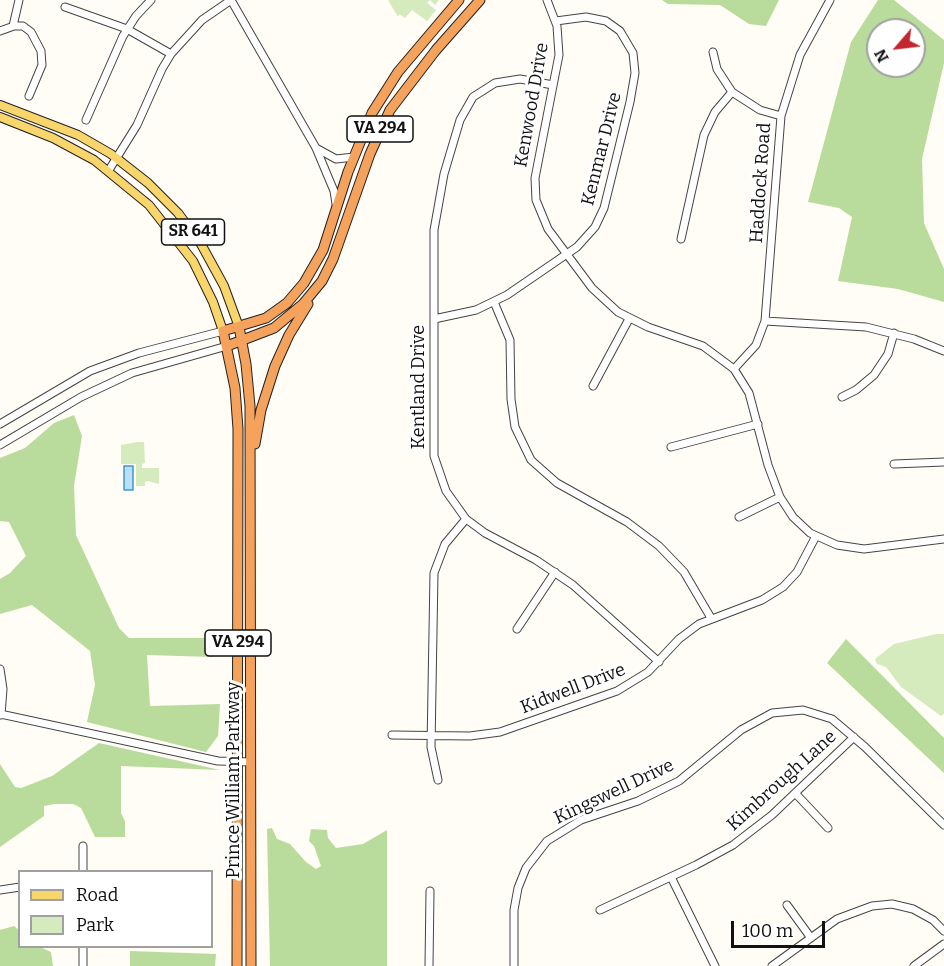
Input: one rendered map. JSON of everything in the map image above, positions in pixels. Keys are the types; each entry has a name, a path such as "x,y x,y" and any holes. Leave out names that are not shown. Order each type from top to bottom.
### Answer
{"highway":[{"name":"VA 294","path":"223,331 274,313 300,289 323,250 354,157 381,97 413,54 459,0"},
{"name":"VA 294","path":"250,482 256,438 269,382 281,350 333,259 372,147 390,110 436,50 480,0"},
{"path":"227,346 242,342 280,324 303,304 322,281"},
{"name":"Prince William Parkway","path":"239,327 250,397 251,966"},
{"name":"Prince William Parkway","path":"223,331 235,388 238,429 237,966"}],"main road":[{"name":"SR 641","path":"0,105 78,135 117,158 164,197 189,227 224,286 239,327"},
{"name":"SR 641","path":"0,117 72,147 109,170 150,206 181,242 203,279 223,331"}],"street":[{"path":"13,26 19,0"},
{"path":"86,120 127,29 151,0"},
{"path":"109,170 137,125 171,54 202,20 231,0 316,148 334,191 336,206"},
{"name":"Kenwood Drive","path":"547,0 556,21 559,55 536,162 535,189 543,221 567,255 599,296 629,319 706,347 734,369 749,393 780,497 793,518 816,536 837,544 864,549 944,539"},
{"name":"Haddock Road","path":"734,369 756,345 765,321 781,116 800,55 830,0"},
{"path":"65,7 127,29 171,54"},
{"name":"Kenmar Drive","path":"434,319 461,315 494,302 567,255 586,237 604,208 630,102 636,66 630,45 614,25 586,17 556,21"},
{"path":"0,31 13,26 27,28 41,53 42,65 29,96"},
{"path":"713,52 721,78 732,92 760,110 781,116"},
{"name":"Kentland Drive","path":"554,85 520,79 504,80 479,92 463,113 435,216 434,456 446,492 466,519 485,533 555,572 615,621 659,662"},
{"path":"681,239 704,135 715,112 732,92"},
{"path":"316,148 336,159 354,157"},
{"path":"494,302 510,340 511,399 515,427 531,460 557,483 627,522 659,546 684,572 711,618"},
{"path":"593,386 629,319"},
{"path":"765,321 852,325 894,333 944,351"},
{"path":"0,424 90,371 139,353 223,331"},
{"path":"842,397 856,390 874,375 888,354 894,333"},
{"path":"0,445 81,396 132,373 227,346"},
{"path":"671,447 758,424"},
{"path":"894,464 944,462"},
{"path":"739,517 780,497"},
{"path":"438,780 431,753 434,573 445,544 466,519"},
{"name":"Kidwell Drive","path":"392,735 470,736 506,730 617,691 642,677 689,631 711,618 762,600 783,587 797,572 816,536"},
{"path":"517,629 555,572"},
{"path":"0,669 3,689 0,715 218,761 251,762"},
{"name":"Kingswell Drive","path":"514,966 514,910 518,888 526,868 538,851 556,834 581,820 638,801 679,781 741,730 772,713 792,710 813,712 832,719 854,737 944,825"},
{"name":"Kimbrough Lane","path":"600,909 671,877 733,845 796,794 854,737"},
{"path":"796,794 828,828"},
{"path":"82,846 82,870"},
{"path":"671,877 715,966"},
{"path":"0,890 18,887"},
{"path":"429,966 430,891"},
{"path":"772,966 848,914 884,904 913,909 933,920 944,931"},
{"path":"787,905 811,938"},
{"path":"914,966 944,944"},
{"path":"83,948 83,966"}],"green space":[{"path":"388,0 430,0 427,3 436,10 427,21 412,10 405,18 399,14 398,17"},
{"path":"662,0 779,0 766,26 749,24 720,5 668,4"},
{"path":"878,0 894,0 916,18 866,18"},
{"path":"866,19 866,78 926,78 926,26 944,40 944,63 922,159 924,223 944,269 944,302 898,289 838,281 852,217 839,208 808,202 851,42"},
{"path":"74,415 82,436 74,486 76,535 119,628 129,638 208,638 217,641 221,647 219,654 212,657 147,655 150,706 220,704 218,736 206,752 87,722 95,685 90,651 32,605 0,614 0,579 10,573 26,556 9,522 0,521 0,458 25,448 54,423"},
{"path":"144,442 145,463 142,464 142,468 159,468 159,484 148,481 145,482 145,486 136,486 136,464 121,464 121,445"},
{"path":"944,634 944,714 941,716 901,687 886,667 877,664 875,659 894,644"},
{"path":"846,639 944,738 944,773 827,663"},
{"path":"99,743 220,770 121,766 121,813 125,821 125,837 95,837 81,808 73,804 55,804 44,806 44,816 0,847 0,764 15,787 21,788 52,776"},
{"path":"272,828 277,839 290,844 306,862 316,869 321,866 314,846 309,841 311,829 327,830 328,838 336,848 363,844 387,830 387,966 270,966 267,829"},
{"path":"14,926 18,929 18,948 42,948 51,952 53,966 0,966 0,930"},
{"path":"130,951 216,954 215,966 130,966"}],"water":[{"path":"124,466 133,466 133,490 124,490"}]}
